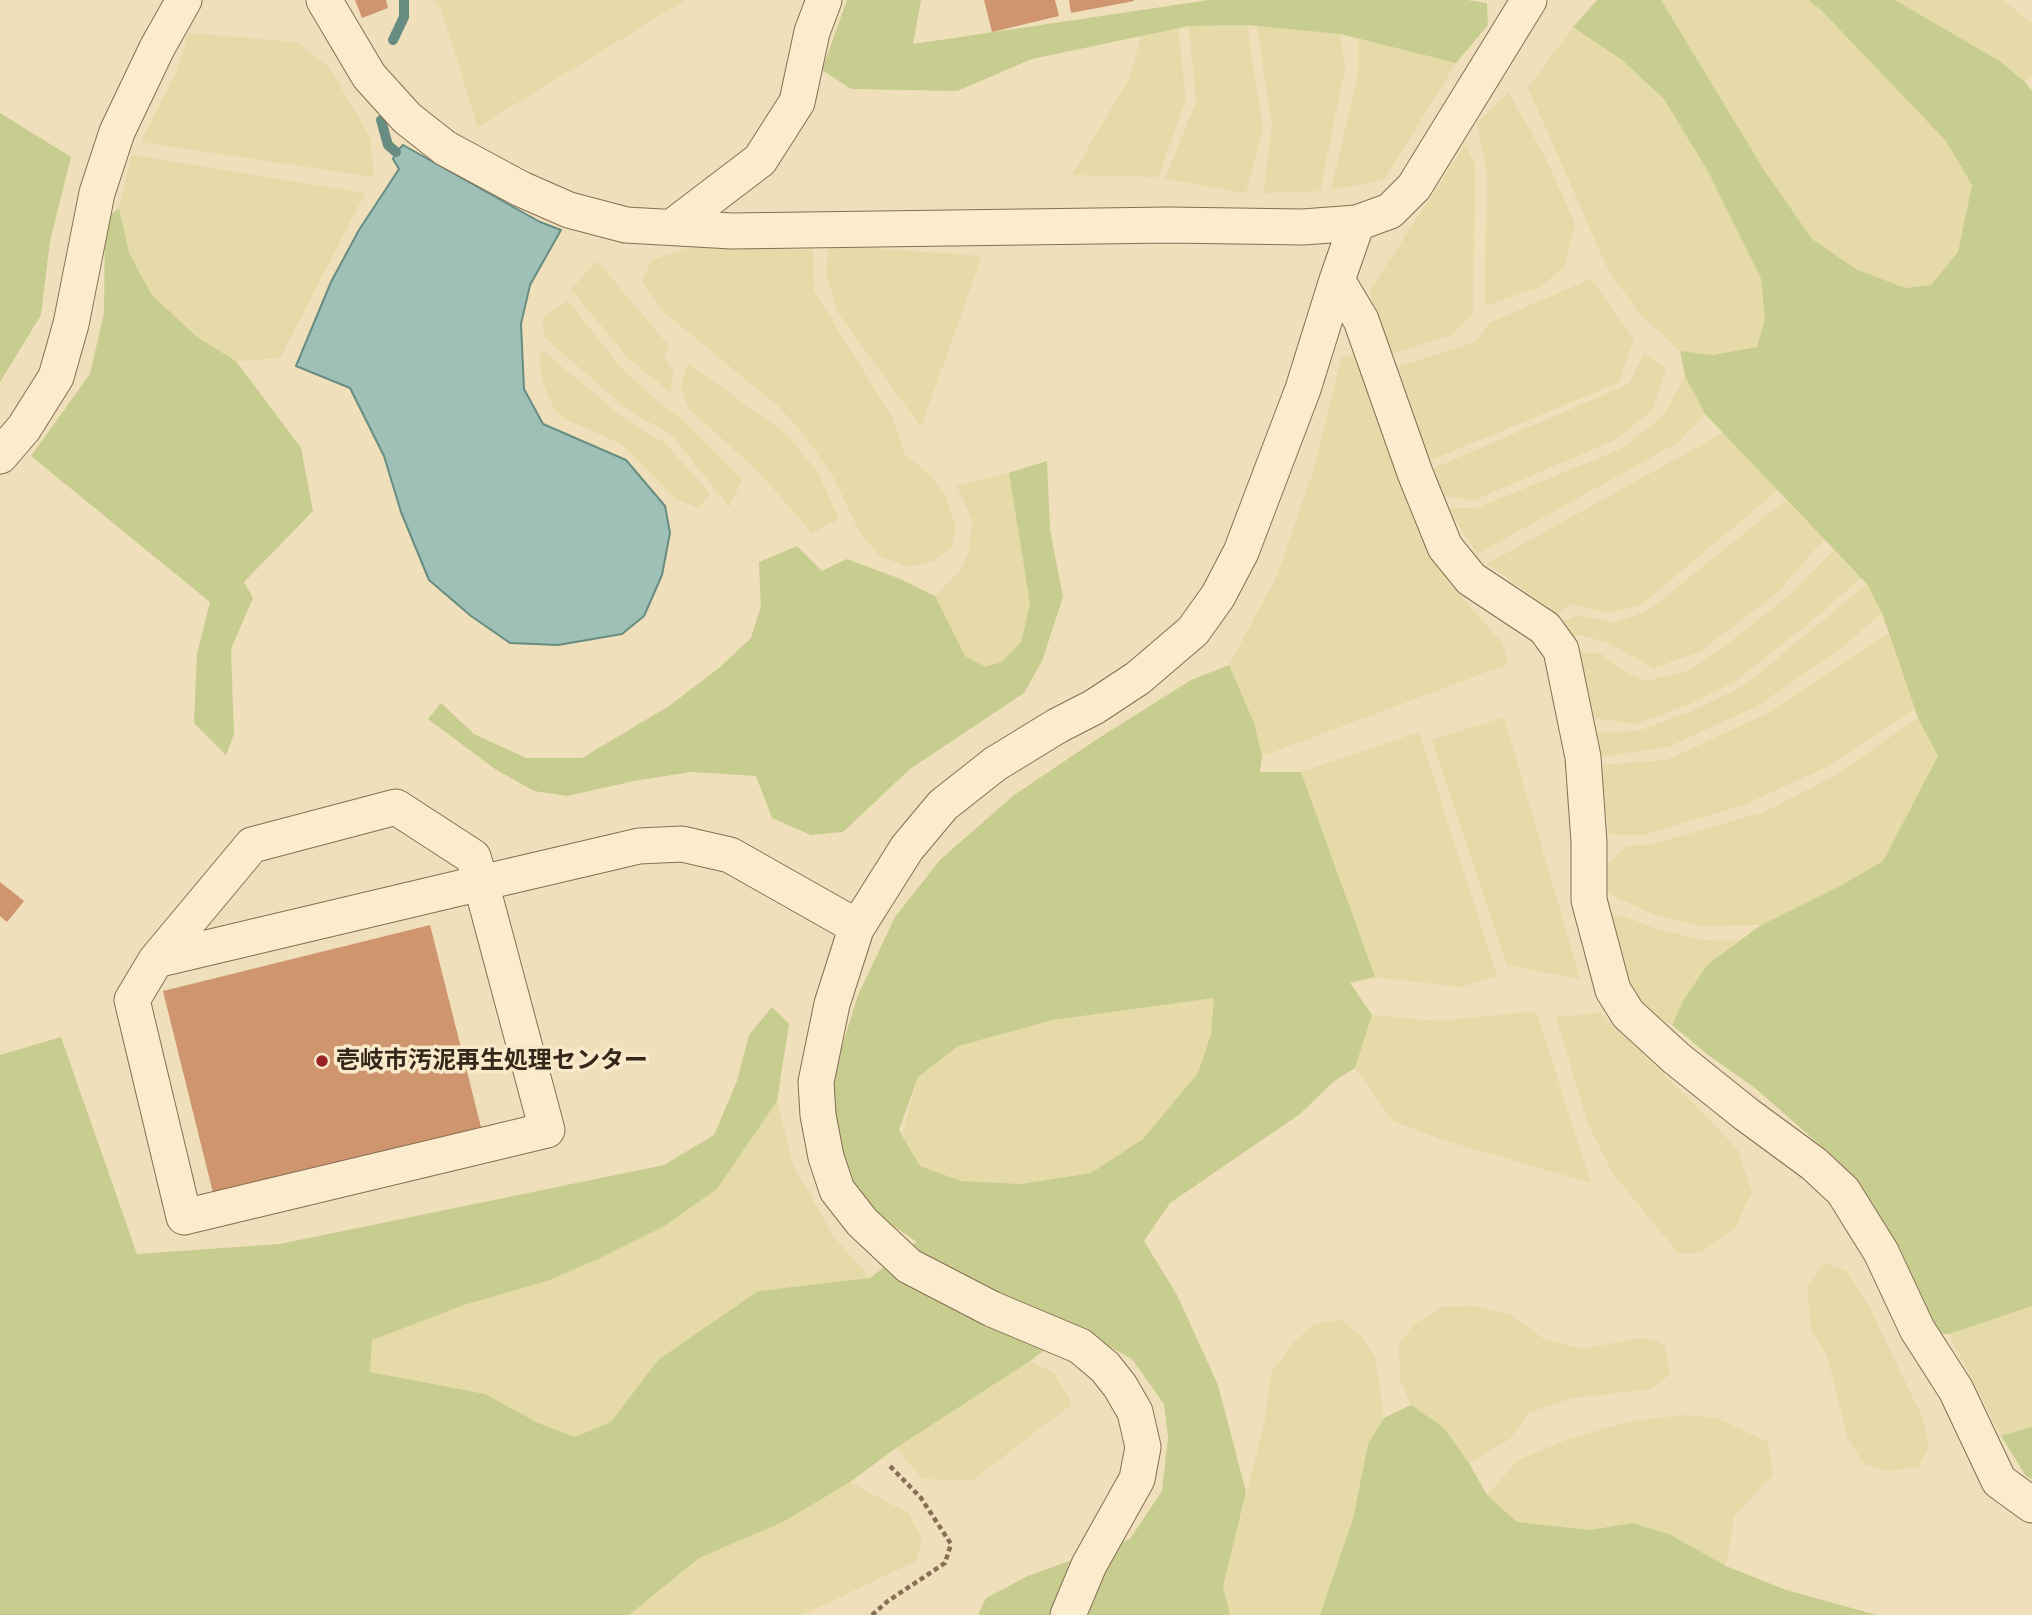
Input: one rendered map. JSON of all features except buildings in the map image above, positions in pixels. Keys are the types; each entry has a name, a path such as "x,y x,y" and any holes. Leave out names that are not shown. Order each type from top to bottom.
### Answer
{"street":[{"path":"0,456 24,428 56,377 71,324 97,193 117,132 157,48 184,0"},
{"path":"324,0 369,76 407,118 445,149 521,189 569,210 626,225 732,231 1169,225 1303,227 1357,223 1390,211 1414,187 1529,0"},
{"path":"672,227 760,160 797,103 812,32 824,0"},
{"path":"1068,1615 1089,1565 1137,1479 1143,1447 1135,1412 1121,1386 1105,1367 1080,1346 992,1309 909,1266 862,1222 837,1190 826,1157 818,1115 816,1082 832,1004 856,929 907,848 943,805 995,764 1094,707 1138,678 1193,631 1218,596 1241,552 1303,389 1357,223"},
{"path":"1337,280 1361,320 1415,473 1446,547 1471,579 1545,628 1561,650 1583,757 1589,842 1589,900 1613,990 1628,1014 1676,1058 1814,1164 1843,1191 1881,1252 1916,1329 1956,1390 1999,1481 2032,1505"},
{"path":"396,807 472,858 547,1130 184,1217 132,1000 156,960 252,845 396,807"},
{"path":"156,960 639,846 682,844 730,855 852,924 856,929"}],"path":[{"path":"872,1615 888,1601 945,1563 951,1544 921,1498 890,1466"}],"shaded area":[{"path":"434,0 685,0 478,127 441,9"},
{"path":"1661,0 1808,0 1821,10 1946,141 1972,185 1958,252 1931,285 1905,288 1856,269 1812,239 1764,170"},
{"path":"1895,0 2002,0 2032,23 2032,75 2025,82 2001,62"},
{"path":"1247,25 1263,129 1246,193 1165,179 1196,102 1189,26"},
{"path":"1257,26 1340,34 1345,68 1320,191 1263,193 1272,127"},
{"path":"1573,27 1622,60 1664,99 1709,173 1761,279 1765,319 1757,347 1713,355 1680,351 1638,312 1607,267 1528,88"},
{"path":"1178,28 1186,100 1158,177 1072,175 1130,77 1141,36"},
{"path":"188,33 296,42 328,66 370,137 374,177 141,142 176,73"},
{"path":"1358,39 1456,63 1384,180 1331,190 1358,74"},
{"path":"1508,92 1544,155 1575,224 1564,267 1540,287 1485,306 1487,174 1477,123"},
{"path":"1465,145 1475,165 1473,314 1452,335 1387,355 1370,290"},
{"path":"132,155 365,193 280,358 236,361 197,337 152,295 129,253 119,208"},
{"path":"829,245 982,256 921,427 838,313 826,274"},
{"path":"690,247 813,250 814,291 893,419 905,455 928,473 944,493 956,527 952,547 934,561 908,567 880,556 860,533 835,480 806,437 779,407 664,312 642,282 652,260"},
{"path":"597,261 670,347 664,357 673,370 671,393 628,358 571,289"},
{"path":"1591,279 1634,339 1618,383 1426,462 1395,368 1476,342 1489,323"},
{"path":"568,301 621,368 657,401 675,413 742,480 729,507 673,436 627,409 544,337 543,317"},
{"path":"542,350 626,420 665,443 710,494 699,508 676,499 622,444 565,419 554,409 543,383 539,360"},
{"path":"1644,353 1666,368 1652,410 1615,440 1474,500 1442,496 1430,470 1629,384"},
{"path":"1359,354 1425,538 1458,593 1502,643 1508,664 1262,756 1254,723 1229,665 1276,578 1314,469 1342,356"},
{"path":"688,363 786,434 817,471 839,519 812,533 759,472 688,408 680,387"},
{"path":"1685,376 1705,414 1677,443 1477,554 1448,508 1477,508 1621,449 1664,415"},
{"path":"1723,433 1779,489 1642,604 1608,613 1572,604 1557,613 1487,564"},
{"path":"1009,473 1030,604 1021,642 1002,662 985,667 965,656 935,596 960,571 969,551 972,520 957,486"},
{"path":"1785,500 1824,539 1777,593 1699,652 1654,668 1606,642 1580,635 1566,637 1559,624 1578,615 1615,623 1651,609"},
{"path":"1834,550 1861,578 1735,681 1689,704 1635,724 1595,718 1576,653 1600,653 1625,672 1646,681 1688,671 1790,595"},
{"path":"1867,584 1882,613 1835,653 1757,706 1668,747 1599,757 1598,732 1638,731 1692,711 1745,685"},
{"path":"1888,633 1915,709 1829,766 1746,804 1643,835 1609,834 1599,765 1667,760 1768,713"},
{"path":"1504,717 1580,979 1507,965 1432,740"},
{"path":"1918,718 1938,756 1883,861 1840,886 1761,925 1701,926 1657,916 1608,893 1605,867 1627,846 1650,845 1764,812 1834,776"},
{"path":"1419,732 1497,976 1460,987 1375,977 1301,772"},
{"path":"1611,912 1660,930 1704,940 1739,941 1707,965 1683,1001 1672,1025 1642,1005 1627,982 1616,946"},
{"path":"1214,998 1211,1034 1198,1073 1143,1139 1091,1173 1021,1184 961,1181 920,1166 902,1134 918,1077 958,1045 1053,1020"},
{"path":"1536,1011 1591,1183 1443,1140 1393,1121 1355,1068 1372,1015 1438,1021"},
{"path":"1600,1013 1737,1149 1752,1192 1735,1227 1701,1253 1678,1253 1612,1172 1588,1124 1556,1017"},
{"path":"777,1101 793,1165 834,1237 870,1278 758,1291 658,1360 611,1422 575,1437 428,1383 370,1372 371,1340 464,1305 547,1281 663,1227 717,1189"},
{"path":"1825,1263 1847,1271 1868,1304 1923,1419 1929,1447 1918,1467 1889,1471 1864,1464 1848,1439 1828,1358 1811,1328 1807,1287"},
{"path":"1473,1306 1511,1315 1544,1339 1581,1349 1641,1338 1657,1340 1665,1347 1670,1374 1651,1389 1572,1398 1528,1413 1510,1439 1469,1463 1443,1427 1411,1405 1400,1380 1399,1345 1414,1324 1442,1307"},
{"path":"2032,1306 2032,1427 2001,1436 1949,1334"},
{"path":"1341,1320 1362,1337 1375,1358 1384,1418 1368,1445 1353,1519 1325,1603 1320,1615 1230,1615 1223,1587 1265,1419 1271,1373 1292,1344 1315,1323"},
{"path":"1030,1361 1054,1373 1072,1404 973,1480 923,1479 896,1448"},
{"path":"1687,1415 1716,1418 1768,1442 1773,1475 1734,1516 1726,1566 1669,1534 1632,1523 1590,1530 1517,1522 1487,1495 1518,1460 1571,1438 1637,1420"},
{"path":"850,1482 908,1513 922,1538 916,1561 802,1615 629,1615 699,1558 783,1522"}],"green space":[{"path":"847,0 921,0 913,44 1209,0 1467,0 1487,3 1488,25 1456,63 1340,34 1247,25 1189,26 1032,59 957,91 851,89 822,70"},
{"path":"1597,0 1661,0 1764,170 1812,239 1856,269 1905,288 1931,285 1958,252 1972,185 1946,141 1821,10 1808,0 1895,0 2001,62 2032,91 2032,1306 1949,1334 1938,1334 1911,1275 1856,1187 1820,1145 1755,1088 1672,1025 1683,1001 1707,965 1761,925 1840,886 1883,861 1938,756 1918,718 1882,613 1867,584 1705,414 1685,376 1680,351 1713,355 1757,347 1765,319 1761,279 1709,173 1664,99 1622,60 1573,27"},
{"path":"0,113 71,157 50,241 41,315 0,382"},
{"path":"119,208 129,253 152,295 197,337 236,361 301,448 313,511 244,582 253,598 231,649 234,734 226,755 194,723 197,654 210,602 31,456 90,374 104,313 105,219"},
{"path":"1047,461 1050,530 1063,597 1042,661 1024,693 910,769 843,832 811,835 772,818 756,776 691,772 567,796 534,791 495,769 428,719 441,703 474,734 526,758 582,758 669,706 719,668 751,638 761,606 759,562 797,546 822,571 847,559 898,578 935,596 965,656 985,667 1002,662 1021,642 1030,604 1009,473"},
{"path":"1229,665 1254,723 1262,756 1260,772 1301,772 1375,977 1350,983 1372,1015 1355,1068 1333,1082 1300,1114 1170,1203 1144,1241 1178,1297 1218,1385 1246,1492 1223,1587 1230,1615 978,1615 986,1598 1028,1576 1130,1539 1162,1491 1168,1437 1164,1404 1132,1359 1074,1327 1030,1361 896,1448 850,1482 783,1522 699,1558 629,1615 0,1615 0,1055 61,1037 137,1254 280,1244 664,1165 714,1135 737,1081 749,1035 772,1007 789,1024 777,1101 717,1189 663,1227 598,1259 547,1281 464,1305 372,1340 370,1372 485,1394 538,1423 575,1437 611,1422 658,1360 758,1291 870,1278 917,1242 864,1206 832,1132 829,1088 858,995 895,917 940,860 1014,795 1191,680","holes":["1214,998 1211,1034 1198,1073 1143,1139 1091,1173 1021,1184 961,1181 920,1166 899,1130 918,1077 958,1046 1053,1020"]},
{"path":"1411,1405 1443,1427 1469,1463 1487,1495 1517,1522 1590,1530 1632,1523 1669,1534 1726,1566 1786,1590 1877,1615 1320,1615 1353,1519 1368,1444 1384,1418"},
{"path":"2032,1427 2032,1479 2026,1476 2001,1436"}],"water":[{"path":"403,145 540,222 561,230 530,285 521,324 524,389 543,424 626,460 665,506 670,533 662,575 644,616 622,634 558,645 510,643 471,616 429,580 401,512 384,456 350,388 296,366 331,282 359,230 399,169 393,159"}],"waterway":[{"path":"393,40 404,17 404,0"},
{"path":"381,120 388,145 396,152"}],"place":[{"name":"壱岐市汚泥再生処理センター","path":"322,1061"}]}
